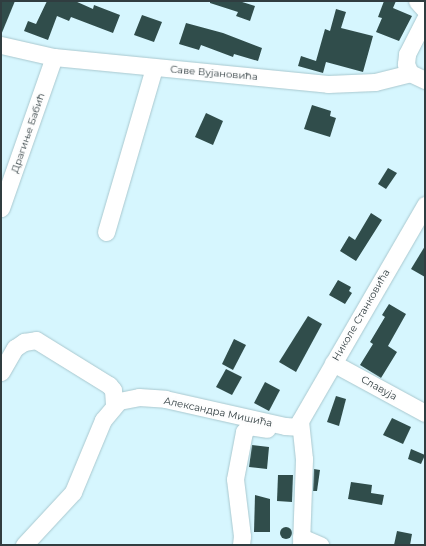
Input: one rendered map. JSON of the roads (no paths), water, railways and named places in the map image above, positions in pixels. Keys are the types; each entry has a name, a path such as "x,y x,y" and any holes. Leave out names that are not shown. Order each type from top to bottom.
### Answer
{"street":[{"path":"417,1 425,10"},
{"path":"425,19 407,54 406,64 410,73 425,80"},
{"name":"Саве Вујановића","path":"1,45 54,57 328,84 375,82 410,73"},
{"name":"Драгиње Бабић","path":"1,208 54,57"},
{"path":"106,232 154,68"},
{"name":"Николе Станковића","path":"292,426 303,413 425,205"},
{"path":"1,372 15,348 24,342 36,340 109,385 113,390 114,405 103,420 73,492 24,545"},
{"name":"Славуја","path":"333,363 425,413"},
{"name":"Александра Мишића","path":"114,405 125,399 165,399 292,426"},
{"path":"241,545 242,536 235,479 244,432 249,426 279,431 292,426 304,459 301,541 320,545"}]}
